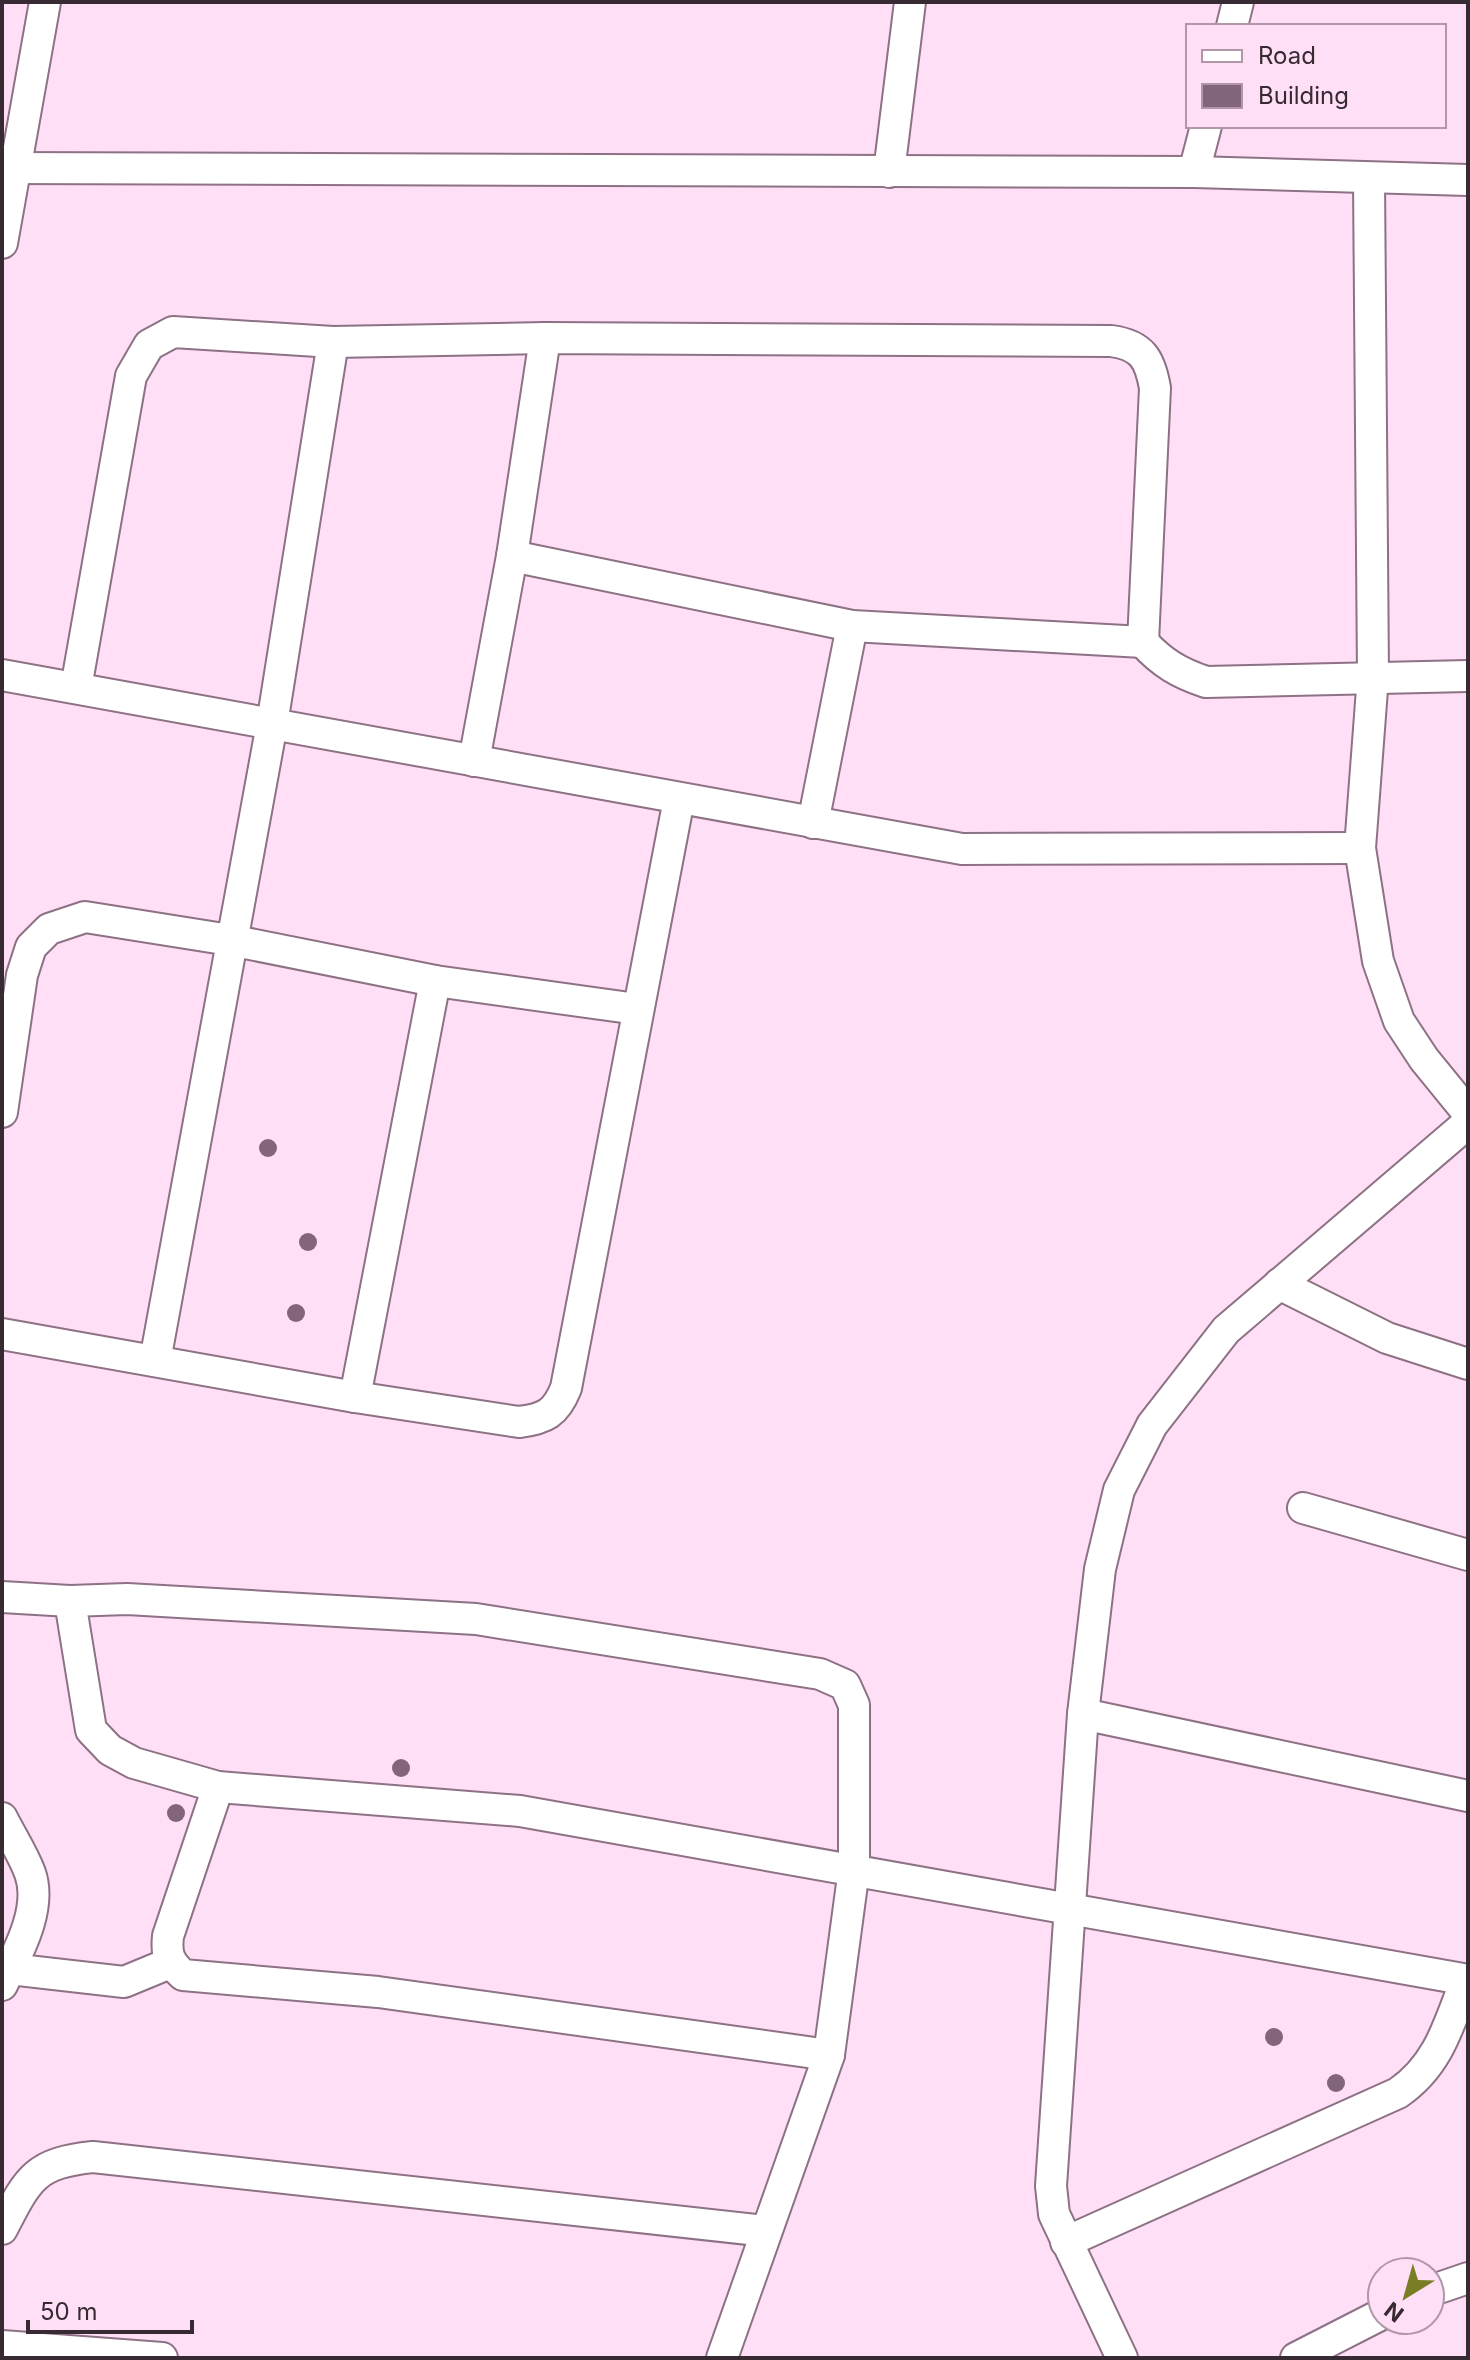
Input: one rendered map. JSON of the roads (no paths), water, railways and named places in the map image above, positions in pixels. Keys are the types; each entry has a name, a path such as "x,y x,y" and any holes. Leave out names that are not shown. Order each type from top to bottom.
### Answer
{"street":[{"path":"2,243 9,168 45,2"},
{"path":"889,172 910,2"},
{"path":"1232,24 1238,2"},
{"path":"1194,172 1205,128"},
{"path":"9,168 1194,172 1468,180"},
{"path":"1369,179 1373,676 1360,848 1378,961 1399,1021 1424,1059 1468,1113"},
{"path":"76,688 131,376 149,345 173,332 333,342 545,338 1111,341 1140,349 1151,364 1155,388 1143,642 1161,662 1181,674 1206,682 1468,676"},
{"path":"474,761 512,556 545,338"},
{"path":"155,1361 272,724 333,342"},
{"path":"512,556 852,626 1143,642"},
{"path":"813,823 852,626"},
{"path":"2,675 962,849 1360,848"},
{"path":"2,1334 355,1397 519,1422 542,1419 561,1402 679,799"},
{"path":"2,1112 22,975 31,947 49,929 85,917 230,940 435,981 637,1009"},
{"path":"355,1397 435,981"},
{"path":"1122,2358 1054,2214 1051,2186 1083,1714 1100,1569 1119,1490 1152,1425 1226,1330 1468,1123"},
{"path":"1279,1284 1400,1343 1468,1364"},
{"path":"1303,1508 1468,1555"},
{"path":"2,1597 70,1601 127,1599 476,1619 834,1678 851,1693 854,1705 854,1869 829,2055 722,2358"},
{"path":"70,1601 91,1730 110,1750 134,1763 218,1787 520,1811 1467,1980 1440,2050 1429,2067 1398,2093 1066,2242"},
{"path":"1083,1714 1468,1796"},
{"path":"218,1787 168,1936 166,1951 170,1963 183,1975 378,1992 829,2055"},
{"path":"2,1818 31,1875 33,1900 28,1927 6,1977 124,1982 170,1963"},
{"path":"2,2229 27,2181 38,2170 93,2157 766,2231"},
{"path":"1446,2286 1468,2278"},
{"path":"1296,2358 1366,2322"},
{"path":"2,2346 162,2358"}]}
